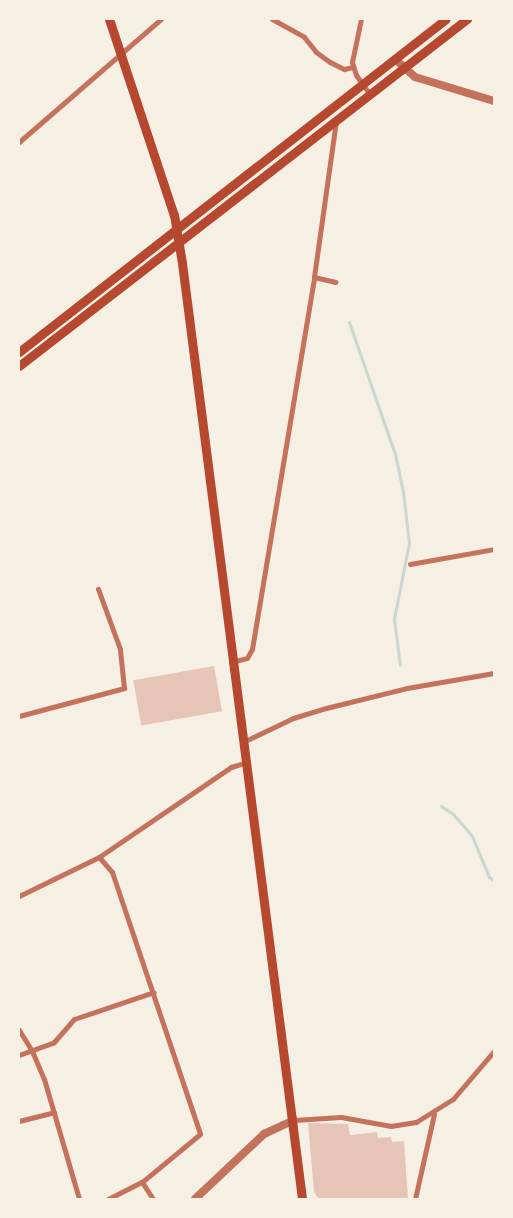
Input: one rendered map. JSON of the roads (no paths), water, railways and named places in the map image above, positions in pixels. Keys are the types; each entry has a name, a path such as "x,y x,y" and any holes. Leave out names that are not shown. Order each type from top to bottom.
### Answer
{"main road":[{"path":"109,19 176,229 231,662 243,742 244,763 294,1120 302,1199"},
{"path":"19,352 446,19"},
{"path":"19,366 467,19"}],"street":[{"path":"19,142 161,19"},
{"path":"272,19 304,37 316,52 330,62 344,69 353,67"},
{"path":"361,19 352,50 353,67 370,94"},
{"path":"395,59 403,69 415,77 494,102"},
{"path":"231,662 247,658 252,649 314,277 336,121"},
{"path":"314,277 335,282"},
{"path":"410,564 494,549"},
{"path":"19,716 124,688 120,649 98,589"},
{"path":"243,742 293,718 326,708 407,688 494,673"},
{"path":"19,896 99,857 230,767 244,763"},
{"path":"99,857 112,872 154,992 200,1134 142,1182 108,1199"},
{"path":"19,1054 54,1042 74,1019 154,992"},
{"path":"19,1030 32,1050 54,1112 79,1199"},
{"path":"196,1199 264,1134 294,1120 341,1117 398,1126 434,1114 453,1099 494,1051"},
{"path":"19,1120 54,1112"},
{"path":"415,1199 434,1114"},
{"path":"142,1182 153,1199"}],"waterway":[{"path":"349,322 395,454 403,492 409,543 394,619 400,665"},
{"path":"441,806 453,814 472,836 489,877 494,881"}]}
